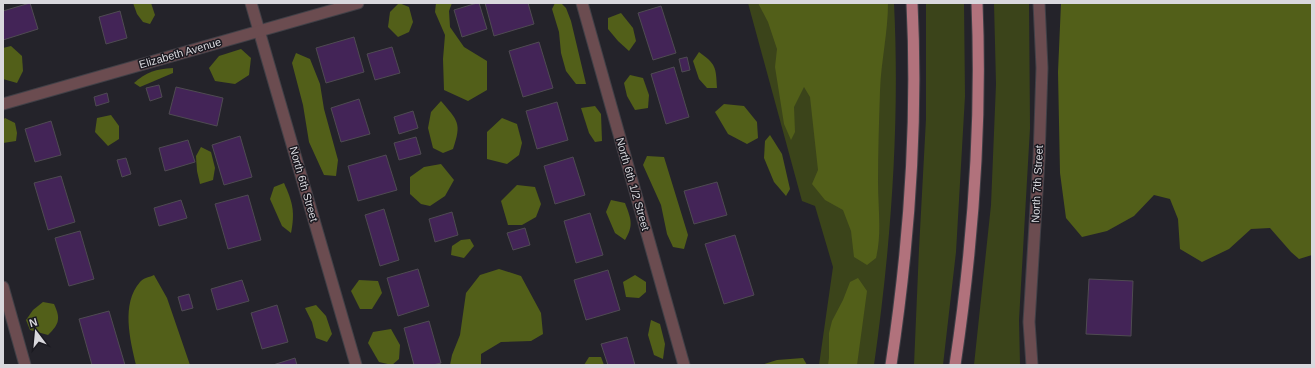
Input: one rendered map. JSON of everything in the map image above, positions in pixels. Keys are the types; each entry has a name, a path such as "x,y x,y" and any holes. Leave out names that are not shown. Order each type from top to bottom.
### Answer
{"main road":[{"path":"891,365 899,314 912,154 912,3"},
{"path":"955,365 963,313 977,165 979,36 977,3"}],"street":[{"name":"North 6th Street","path":"251,3 356,365"},
{"name":"Elizabeth Avenue","path":"3,104 358,3"},
{"name":"North 6th 1/2 Street","path":"582,3 684,365"},
{"name":"North 7th Street","path":"1032,365 1029,322 1039,159 1042,68 1039,3"},
{"path":"3,287 25,365"}],"green space":[{"path":"133,3 151,3 155,15 150,24 143,22 137,14"},
{"path":"399,3 409,7 413,22 409,32 398,37 388,27 390,12"},
{"path":"436,3 452,3 449,11 450,27 464,47 487,61 487,90 468,101 444,90 443,59 445,35 435,12"},
{"path":"555,3 561,3 566,8 571,21 586,84 576,84 566,71 561,53 559,32 552,9"},
{"path":"748,3 894,3 896,94 893,184 885,275 874,365 819,365 833,267 815,206 802,201"},
{"path":"758,3 888,3 880,91 878,171 879,239 876,258 867,265 854,257 851,231 843,210 825,200 812,184 818,170 810,97 804,87 794,107 795,132 791,140 784,124 775,67 777,49 768,22"},
{"path":"926,3 964,3 965,96 956,252 943,365 914,365 926,119"},
{"path":"994,3 1029,3 1030,128 1019,320 1020,365 974,365 991,205 996,84"},
{"path":"1061,3 1312,3 1312,255 1299,259 1270,228 1251,229 1229,249 1202,262 1180,249 1178,219 1170,199 1154,195 1134,216 1107,231 1082,237 1066,218 1060,173 1058,72"},
{"path":"621,13 633,28 636,41 629,51 608,29 608,18"},
{"path":"11,46 22,56 23,71 17,83 3,79 3,48"},
{"path":"241,49 251,58 249,75 235,84 215,81 209,68 219,56"},
{"path":"699,52 712,63 714,67 717,88 707,88 699,79 693,61"},
{"path":"296,53 310,59 320,84 324,109 338,160 336,176 324,175 309,142 303,105 292,63"},
{"path":"173,68 173,73 140,87 134,83 143,76 152,72 161,69"},
{"path":"630,75 643,78 649,95 648,108 635,110 627,96 624,83"},
{"path":"441,101 455,118 458,128 453,149 443,153 433,148 428,128 431,112"},
{"path":"724,104 744,106 757,122 758,138 747,144 728,134 715,112"},
{"path":"595,106 601,114 602,141 595,142 589,133 581,108"},
{"path":"111,115 119,126 119,139 108,146 95,132 97,118"},
{"path":"5,118 15,123 17,133 16,141 3,143 3,120"},
{"path":"502,118 517,124 522,143 519,155 507,164 487,159 487,132"},
{"path":"770,135 782,154 790,189 786,196 774,182 764,158 765,141"},
{"path":"201,147 211,152 215,168 213,180 200,184 196,156"},
{"path":"647,156 664,157 688,235 684,249 673,247 667,234 661,205 643,165"},
{"path":"441,164 454,180 445,196 430,206 421,204 410,194 410,177 424,167"},
{"path":"284,183 293,213 291,233 282,226 270,199 274,187"},
{"path":"517,185 535,187 541,204 536,217 522,225 508,225 501,201"},
{"path":"611,200 625,203 629,213 631,226 625,240 615,233 606,212"},
{"path":"470,239 474,246 464,258 451,255 452,246 461,240"},
{"path":"499,269 521,276 541,313 543,334 531,341 501,342 481,354 481,365 450,365 452,355 460,335 466,293 480,275"},
{"path":"154,275 167,298 190,365 136,365 131,344 129,322 131,301 134,291 140,282"},
{"path":"635,275 646,282 646,292 639,298 626,297 623,282"},
{"path":"858,278 867,291 857,365 828,365 829,333 832,321 850,282"},
{"path":"359,280 378,281 382,293 372,309 360,309 351,291"},
{"path":"43,302 54,304 58,314 57,324 48,335 30,330 26,320 33,310"},
{"path":"316,305 326,316 332,334 327,342 316,338 312,322 305,308"},
{"path":"651,320 660,324 665,344 663,359 654,355 648,335"},
{"path":"391,329 400,345 399,359 392,365 379,362 368,343 373,332"},
{"path":"589,357 601,357 604,365 584,365"},
{"path":"803,358 807,365 761,365 777,360"}],"building":[{"path":"30,3 38,29 3,40 3,11"},
{"path":"479,3 487,29 462,37 454,10"},
{"path":"485,3 528,3 534,24 494,36"},
{"path":"661,6 676,53 653,60 638,13"},
{"path":"120,11 127,38 106,44 99,17"},
{"path":"354,37 364,72 326,83 316,48"},
{"path":"539,42 553,88 523,97 509,51"},
{"path":"392,47 400,73 375,80 367,54"},
{"path":"687,57 690,70 682,72 679,59"},
{"path":"674,67 689,117 666,124 651,74"},
{"path":"159,85 162,97 150,101 146,88"},
{"path":"176,87 223,98 217,126 169,114"},
{"path":"107,93 109,102 96,106 94,97"},
{"path":"359,99 370,134 341,142 331,108"},
{"path":"557,102 568,140 537,149 526,111"},
{"path":"413,111 418,128 399,134 394,117"},
{"path":"51,121 61,155 35,162 25,129"},
{"path":"240,136 252,177 224,185 212,145"},
{"path":"416,137 421,154 399,160 394,143"},
{"path":"188,140 195,162 165,171 159,148"},
{"path":"386,155 397,190 358,201 348,166"},
{"path":"573,157 585,195 555,204 544,166"},
{"path":"126,158 131,174 122,177 117,160"},
{"path":"61,176 75,222 48,230 34,183"},
{"path":"717,182 727,215 694,224 684,191"},
{"path":"248,195 261,240 228,249 215,204"},
{"path":"181,200 187,218 159,226 154,208"},
{"path":"384,209 399,260 380,266 365,215"},
{"path":"452,212 458,235 435,242 429,219"},
{"path":"590,213 603,255 576,263 564,221"},
{"path":"525,228 530,245 513,250 507,233"},
{"path":"80,231 94,279 69,286 55,238"},
{"path":"735,235 754,295 724,304 705,244"},
{"path":"418,269 429,306 398,316 387,278"},
{"path":"608,270 620,310 586,320 574,280"},
{"path":"1089,279 1133,281 1131,336 1086,334"},
{"path":"242,280 249,301 217,310 211,289"},
{"path":"189,294 193,308 182,311 178,297"},
{"path":"277,305 288,342 262,349 251,313"},
{"path":"109,311 125,365 92,365 79,319"},
{"path":"429,321 441,363 433,365 414,365 404,328"},
{"path":"627,337 635,365 608,365 601,344"},
{"path":"295,358 297,365 273,365"}]}
